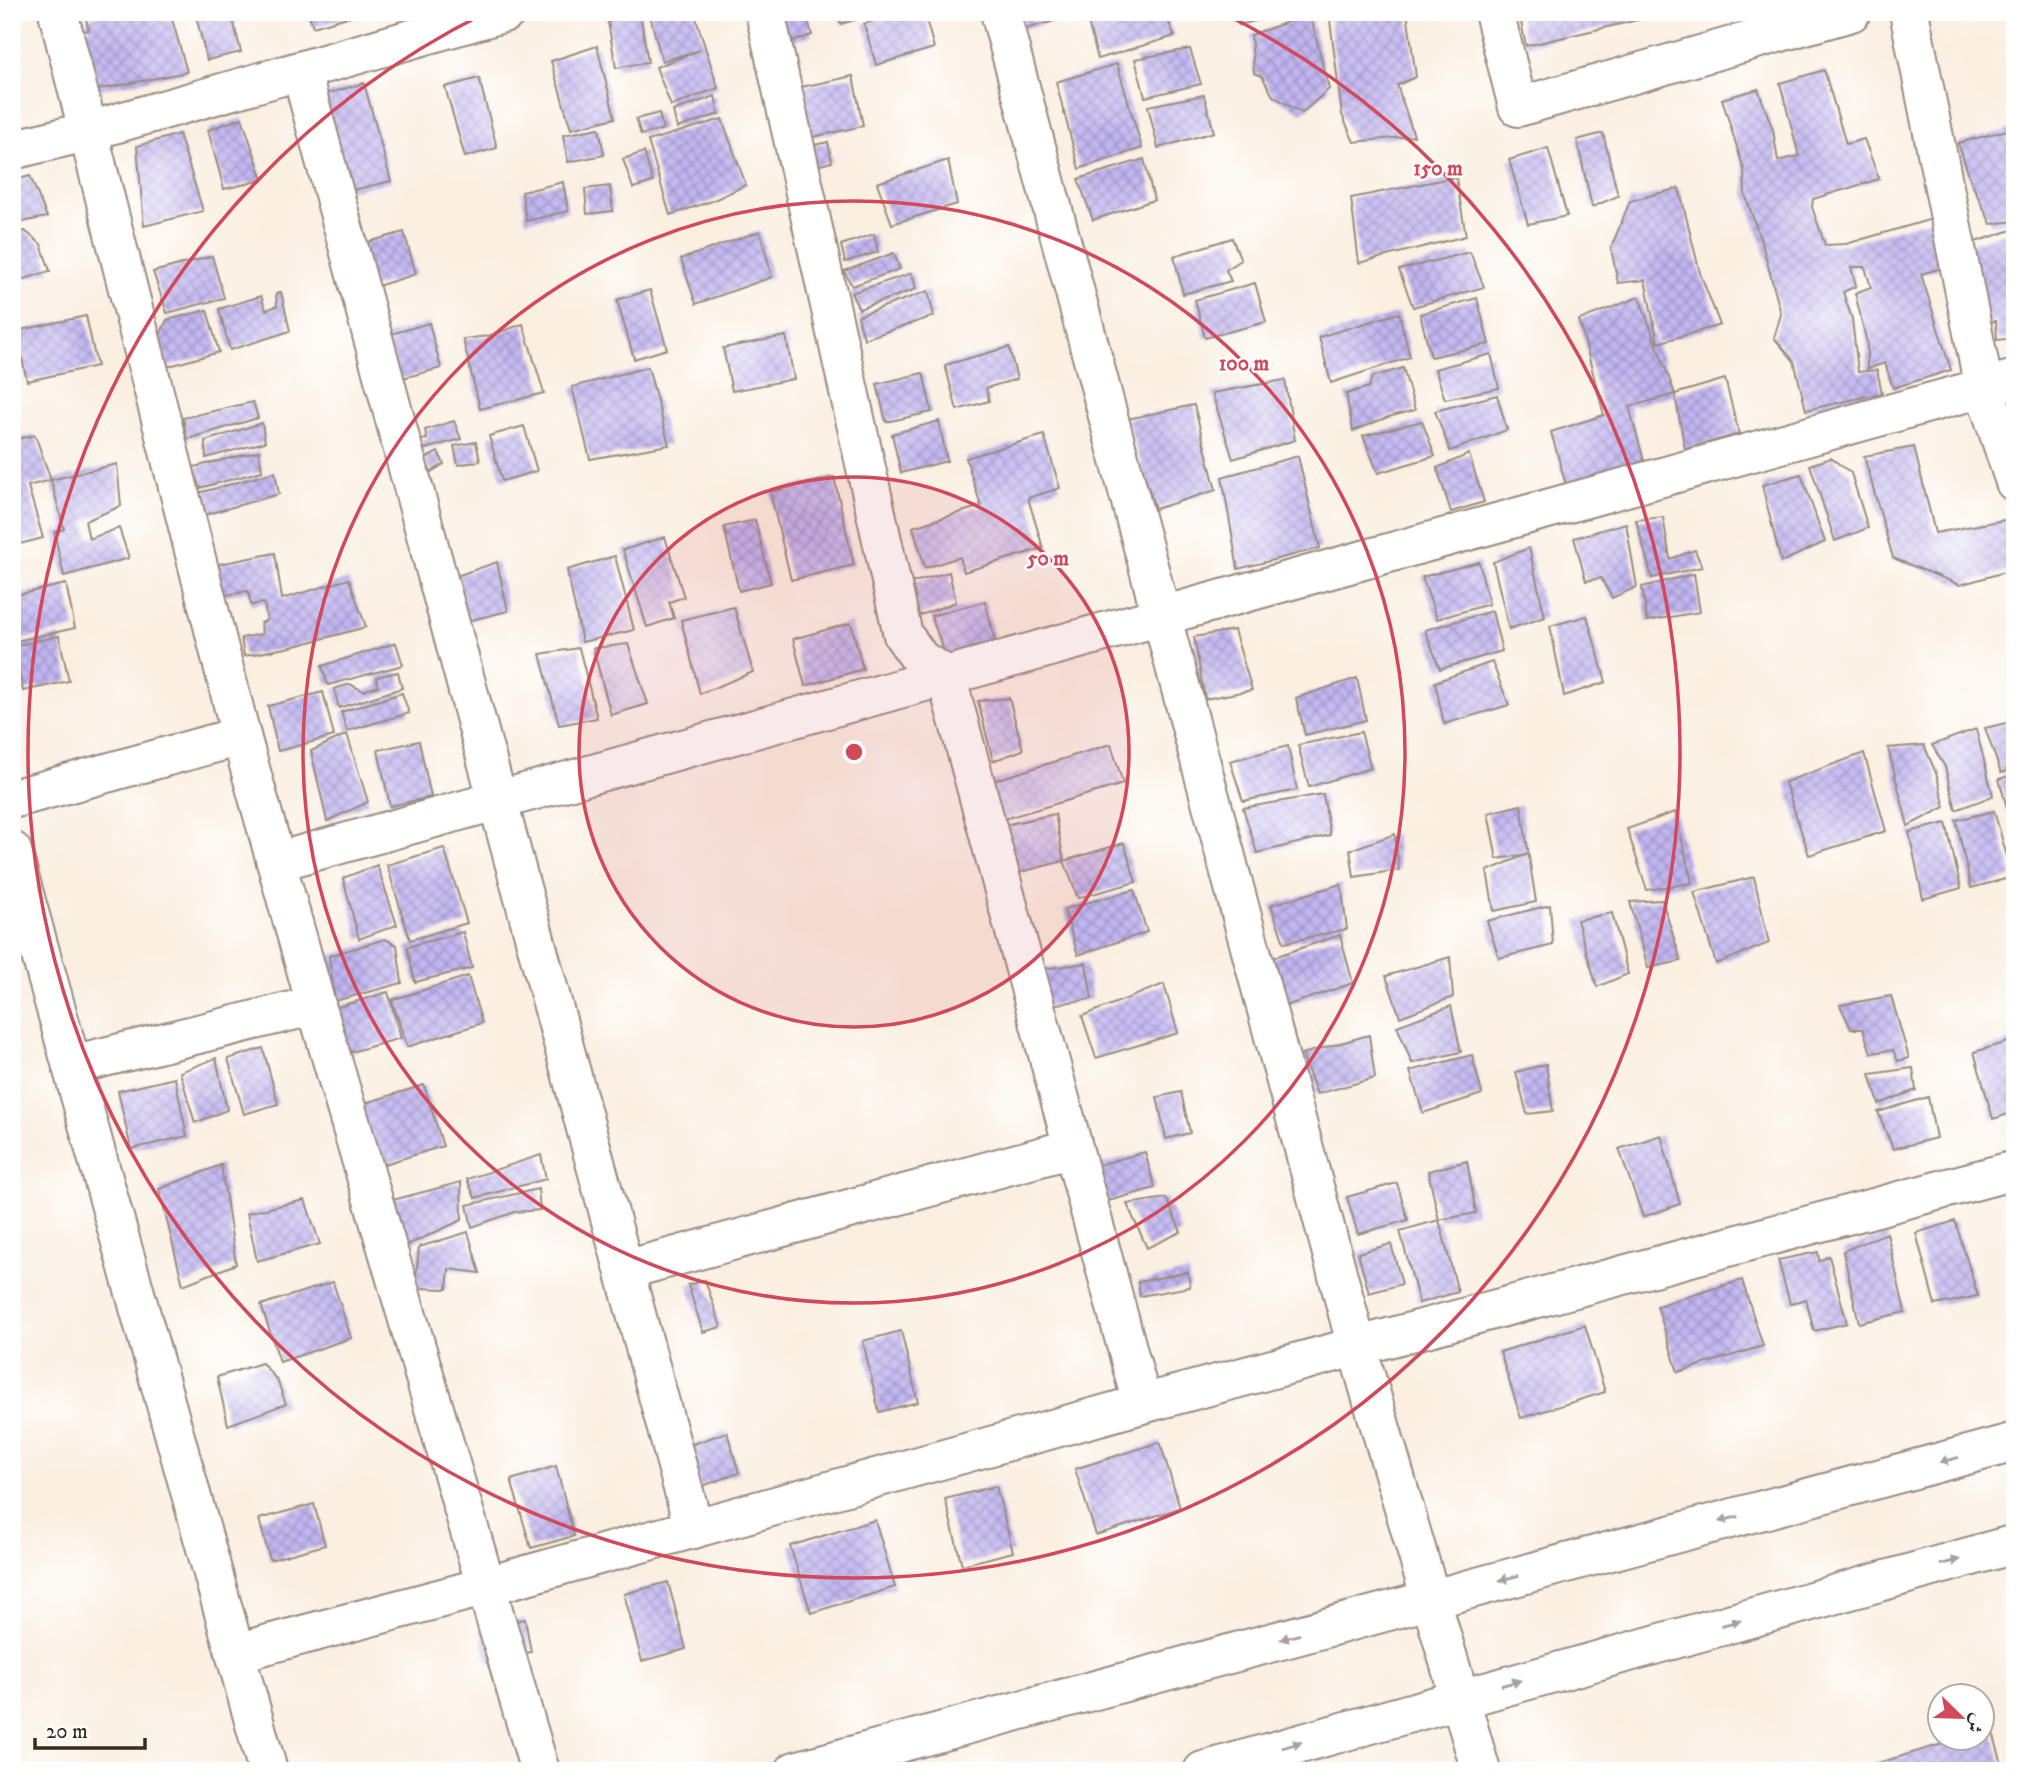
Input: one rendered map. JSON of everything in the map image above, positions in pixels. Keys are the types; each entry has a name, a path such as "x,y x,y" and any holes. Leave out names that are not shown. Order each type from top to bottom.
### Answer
{"street":[{"path":"58,12 241,736 316,1005 540,1771"},
{"path":"12,150 89,131 506,12"},
{"path":"765,12 903,635 921,660 946,675 1143,1404"},
{"path":"1000,12 1357,1348 1480,1771"},
{"path":"1494,12 1518,107 1851,12"},
{"path":"1909,12 1999,383 2015,482"},
{"path":"301,71 694,1529"},
{"path":"276,862 1999,383"},
{"path":"12,799 241,736"},
{"path":"12,851 268,1771"},
{"path":"72,1065 316,1005"},
{"path":"625,1270 1073,1148"},
{"path":"236,1653 1143,1404 2015,1170"},
{"path":"795,1771 2015,1443"},
{"path":"1203,1771 2015,1544"}],"building":[{"path":"109,12 170,12 187,72 86,92 72,33 89,30 86,19"},
{"path":"195,12 231,12 241,52 207,60"},
{"path":"308,12 350,12 351,16 313,27"},
{"path":"640,12 648,62 616,68 607,16"},
{"path":"649,12 694,12 718,88 671,106 656,67 700,50 662,61"},
{"path":"776,12 806,12 812,35 780,45"},
{"path":"838,12 878,12 878,13 841,24"},
{"path":"903,12 924,12 934,48 876,65 864,24"},
{"path":"1017,12 1071,12 1072,16 1022,30"},
{"path":"1134,12 1164,12 1175,36 1098,59 1087,19"},
{"path":"1229,12 1287,12 1287,13 1239,25"},
{"path":"1329,12 1407,12 1416,77 1397,85 1414,136 1354,142 1342,115"},
{"path":"1519,12 1644,12 1646,18 1526,46"},
{"path":"1310,14 1329,89 1302,113 1273,96 1262,76 1254,73 1251,35"},
{"path":"597,46 615,118 571,129 551,61"},
{"path":"1190,49 1201,84 1145,97 1135,59"},
{"path":"1117,64 1142,148 1079,169 1056,82"},
{"path":"1824,70 1846,144 1864,139 1879,179 1813,199 1812,207 1825,245 1846,244 1932,219 1942,268 1921,274 1951,370 1893,388 1885,363 1867,369 1867,343 1855,293 1871,287 1865,267 1851,267 1856,286 1843,292 1852,319 1858,372 1877,370 1882,393 1806,410 1794,361 1774,338 1781,314 1745,194 1744,170 1722,99 1758,89 1773,130 1778,161 1799,156 1780,83"},
{"path":"853,76 863,126 803,139 792,89"},
{"path":"479,78 497,148 465,157 445,87"},
{"path":"364,83 391,181 328,196 309,99"},
{"path":"1204,95 1214,132 1158,148 1148,106"},
{"path":"715,96 719,114 677,128 673,111"},
{"path":"659,113 663,129 641,135 636,119"},
{"path":"242,118 263,180 224,189 208,130"},
{"path":"722,119 746,185 712,201 670,215 648,141"},
{"path":"599,128 604,155 568,162 563,135"},
{"path":"2015,128 2015,221 1991,224 1972,184 1958,143"},
{"path":"1603,133 1618,196 1592,207 1577,140"},
{"path":"179,134 203,211 144,226 137,146"},
{"path":"828,142 832,162 797,171 792,150"},
{"path":"1548,148 1567,216 1528,224 1509,160"},
{"path":"644,152 653,182 633,188 623,159"},
{"path":"1144,159 1154,200 1093,220 1078,179"},
{"path":"948,160 957,204 892,224 877,183"},
{"path":"30,176 47,217 16,223 12,214 12,181"},
{"path":"1456,177 1466,236 1359,263 1351,198"},
{"path":"563,182 568,211 526,221 522,192"},
{"path":"610,186 613,211 587,214 585,189"},
{"path":"1679,188 1700,273 1720,325 1658,343 1645,280 1618,283 1611,248 1630,201"},
{"path":"2015,229 2015,338 1997,340 1996,321 1983,323 1969,244"},
{"path":"25,231 41,244 50,271 12,283 12,233"},
{"path":"760,231 772,277 696,304 681,259"},
{"path":"404,232 416,274 342,297 332,252"},
{"path":"874,234 878,252 845,262 841,245"},
{"path":"1232,238 1241,260 1226,270 1231,281 1183,294 1174,256"},
{"path":"1470,252 1484,287 1413,307 1399,270"},
{"path":"894,253 900,269 852,286 844,271"},
{"path":"212,256 224,298 167,313 153,272"},
{"path":"912,273 916,289 859,309 851,293"},
{"path":"1255,283 1266,322 1205,338 1195,300"},
{"path":"650,290 667,349 634,359 617,300"},
{"path":"928,291 934,316 864,339 858,316"},
{"path":"281,292 290,331 230,350 219,309 261,296 266,310 277,306 276,294"},
{"path":"1639,297 1675,394 1629,407 1644,461 1566,485 1551,432 1604,415 1579,320"},
{"path":"1477,298 1489,344 1431,357 1420,314"},
{"path":"207,310 219,352 166,367 159,337 167,320"},
{"path":"1399,313 1410,357 1331,383 1319,337"},
{"path":"86,316 97,366 27,381 16,331"},
{"path":"429,323 441,368 380,384 374,339"},
{"path":"523,324 544,393 480,409 463,339 488,336"},
{"path":"786,336 794,379 732,391 723,348"},
{"path":"1009,347 1017,379 986,388 989,401 957,410 945,365"},
{"path":"1491,354 1499,388 1445,399 1435,369"},
{"path":"648,367 669,445 590,459 572,387"},
{"path":"1403,368 1415,410 1353,431 1346,394 1369,387 1372,377"},
{"path":"923,373 932,412 886,422 877,384"},
{"path":"1725,379 1739,434 1685,449 1675,394"},
{"path":"1285,380 1295,440 1233,459 1212,393"},
{"path":"1497,395 1507,430 1450,451 1435,411"},
{"path":"253,402 258,418 187,439 183,418"},
{"path":"1194,405 1216,490 1155,509 1127,419"},
{"path":"454,421 461,439 399,456 407,434 421,440 427,439 425,430"},
{"path":"939,421 947,461 901,473 892,434"},
{"path":"1422,421 1435,456 1378,473 1363,436"},
{"path":"262,423 265,442 206,458 205,441"},
{"path":"524,426 537,471 502,481 489,436"},
{"path":"35,435 51,480 28,486 43,538 12,546 12,440"},
{"path":"1044,435 1060,488 1028,498 1043,548 964,572 960,557 925,568 913,527 981,506 966,458"},
{"path":"476,442 480,461 458,465 454,446"},
{"path":"1914,447 1935,533 2015,518 2015,569 1960,585 1893,558 1864,456"},
{"path":"259,451 262,471 196,489 190,468"},
{"path":"438,452 444,464 431,472 424,459"},
{"path":"1469,454 1484,502 1451,512 1437,468"},
{"path":"1298,456 1320,548 1238,569 1222,477"},
{"path":"1831,458 1851,473 1868,528 1835,541 1810,465"},
{"path":"117,464 121,506 85,521 89,539 119,528 129,558 64,576 54,532 64,529 51,480"},
{"path":"275,472 279,494 204,515 195,494"},
{"path":"1801,474 1825,542 1781,562 1762,485"},
{"path":"834,477 854,565 791,580 770,492"},
{"path":"1663,517 1670,559 1695,550 1702,567 1652,578 1636,520"},
{"path":"755,520 771,583 739,591 724,527"},
{"path":"1626,523 1637,587 1612,598 1601,578 1586,581 1574,538"},
{"path":"665,537 684,597 669,602 674,618 647,627 623,550"},
{"path":"1529,548 1545,617 1509,629 1493,562"},
{"path":"275,553 282,599 349,579 366,627 291,647 244,656 241,638 262,634 261,623 267,620 264,603 251,605 248,591 216,597 209,566"},
{"path":"615,556 634,630 582,642 567,570"},
{"path":"497,562 508,611 451,625 439,582"},
{"path":"1479,562 1489,604 1437,619 1422,577"},
{"path":"949,572 956,602 910,619 900,586"},
{"path":"1694,574 1700,612 1647,621 1642,587"},
{"path":"66,584 75,628 12,642 12,596"},
{"path":"985,601 995,641 946,656 931,616"},
{"path":"734,607 753,672 700,694 681,620"},
{"path":"1492,611 1502,651 1440,669 1425,630"},
{"path":"1587,616 1606,682 1564,696 1550,626"},
{"path":"851,623 863,669 805,686 793,639"},
{"path":"1234,630 1252,690 1205,699 1194,637"},
{"path":"59,636 69,681 23,691 14,646"},
{"path":"396,643 403,665 328,685 322,666"},
{"path":"628,644 648,704 611,715 593,648"},
{"path":"579,648 597,718 559,725 540,654"},
{"path":"1492,662 1509,705 1444,724 1435,682"},
{"path":"398,672 402,688 339,708 334,689 350,684 363,691 378,686 376,677"},
{"path":"1357,678 1366,720 1305,735 1296,698"},
{"path":"323,692 334,736 278,751 268,706"},
{"path":"402,693 409,713 347,731 341,712"},
{"path":"1009,698 1023,750 993,761 978,701"},
{"path":"2015,721 2015,769 2001,773 1985,728"},
{"path":"1976,729 1993,796 1956,810 1945,767 1932,745"},
{"path":"1361,732 1371,768 1309,787 1298,745"},
{"path":"347,734 368,802 327,821 311,751"},
{"path":"419,741 431,797 390,806 378,750"},
{"path":"1111,744 1123,784 997,821 986,783"},
{"path":"1924,745 1936,773 1945,807 1908,826 1888,748"},
{"path":"1288,746 1297,790 1243,801 1230,761"},
{"path":"1864,753 1886,831 1809,855 1785,782"},
{"path":"2015,774 2015,818 2010,819 1999,779"},
{"path":"1323,794 1330,835 1257,853 1243,808"},
{"path":"1521,805 1536,902 1494,911 1487,871 1528,854 1497,859 1488,813"},
{"path":"1994,811 2013,877 1971,888 1956,820"},
{"path":"1675,812 1692,883 1647,890 1627,829"},
{"path":"1055,814 1064,861 1009,875 996,827"},
{"path":"1946,823 1961,888 1923,899 1909,832"},
{"path":"1395,834 1399,870 1354,877 1350,850"},
{"path":"1124,843 1136,882 1078,898 1064,861"},
{"path":"444,848 467,923 410,940 387,865"},
{"path":"377,865 397,925 359,939 343,878"},
{"path":"1754,877 1769,943 1716,964 1694,892"},
{"path":"1341,884 1347,929 1284,943 1271,905"},
{"path":"1134,890 1147,932 1078,955 1064,909"},
{"path":"1662,900 1681,961 1648,968 1630,902"},
{"path":"1550,905 1553,945 1499,958 1487,921"},
{"path":"1612,913 1628,974 1597,987 1577,920"},
{"path":"463,932 472,968 415,982 407,947"},
{"path":"1340,935 1353,983 1277,1009 1265,960"},
{"path":"385,939 397,945 402,983 335,1001 329,956"},
{"path":"1450,957 1453,997 1400,1017 1386,976"},
{"path":"1086,963 1092,999 1044,1006 1036,970"},
{"path":"468,976 482,1023 407,1047 392,1000"},
{"path":"1164,984 1178,1033 1096,1058 1082,1016"},
{"path":"388,992 401,1038 344,1054 331,1009"},
{"path":"1891,996 1909,1058 1898,1061 1893,1050 1871,1053 1863,1029 1851,1029 1840,1005"},
{"path":"1451,1006 1461,1052 1412,1063 1397,1026"},
{"path":"1369,1035 1375,1078 1317,1094 1302,1054"},
{"path":"2015,1040 2015,1112 1993,1119 1974,1052"},
{"path":"263,1048 278,1104 244,1114 228,1059"},
{"path":"1472,1055 1482,1094 1423,1113 1410,1071"},
{"path":"216,1058 227,1110 195,1123 180,1072"},
{"path":"1546,1064 1553,1111 1527,1114 1516,1072"},
{"path":"1913,1068 1916,1090 1879,1104 1870,1074"},
{"path":"175,1078 187,1136 131,1149 118,1091"},
{"path":"424,1085 443,1146 375,1167 356,1106"},
{"path":"1181,1092 1190,1133 1166,1139 1157,1097"},
{"path":"1928,1097 1936,1138 1893,1149 1878,1112"},
{"path":"1661,1135 1680,1204 1643,1217 1619,1149"},
{"path":"1145,1152 1155,1188 1101,1203 1091,1167"},
{"path":"541,1155 546,1179 475,1198 467,1179"},
{"path":"1467,1161 1476,1213 1439,1220 1428,1171"},
{"path":"221,1165 236,1264 183,1285 159,1189"},
{"path":"461,1182 462,1220 403,1247 393,1200"},
{"path":"1397,1183 1408,1220 1358,1234 1347,1197"},
{"path":"538,1189 540,1210 515,1212 472,1227 467,1205"},
{"path":"1166,1198 1181,1232 1147,1248 1127,1204"},
{"path":"305,1200 320,1244 257,1261 247,1213"},
{"path":"1439,1220 1458,1292 1419,1303 1400,1231"},
{"path":"1955,1221 1978,1296 1935,1305 1916,1233"},
{"path":"468,1232 480,1273 449,1269 447,1289 415,1288 419,1247"},
{"path":"1887,1233 1905,1312 1859,1323 1843,1251"},
{"path":"1391,1244 1402,1284 1369,1293 1358,1253"},
{"path":"1818,1252 1819,1261 1829,1256 1847,1323 1814,1331 1806,1299 1790,1304 1778,1260"},
{"path":"1188,1272 1190,1287 1140,1296 1138,1282"},
{"path":"705,1280 721,1327 703,1332 688,1285"},
{"path":"1742,1280 1763,1346 1678,1372 1657,1306"},
{"path":"333,1282 351,1338 280,1362 261,1305"},
{"path":"1585,1325 1605,1392 1521,1418 1500,1352"},
{"path":"901,1331 918,1402 879,1412 863,1341"},
{"path":"262,1363 277,1380 286,1404 228,1425 217,1377"},
{"path":"727,1432 739,1473 700,1487 690,1445"},
{"path":"1160,1442 1180,1508 1096,1535 1075,1469"},
{"path":"556,1466 574,1536 531,1548 511,1480"},
{"path":"996,1486 1013,1552 962,1565 945,1499"},
{"path":"314,1504 325,1545 270,1560 259,1519"},
{"path":"875,1520 895,1587 811,1613 790,1546"},
{"path":"668,1582 686,1649 642,1661 624,1594"},
{"path":"525,1619 531,1652 487,1662 480,1628"},
{"path":"1996,1743 2004,1771 1869,1771 1868,1766 1926,1749 1926,1752 1996,1752"}]}
